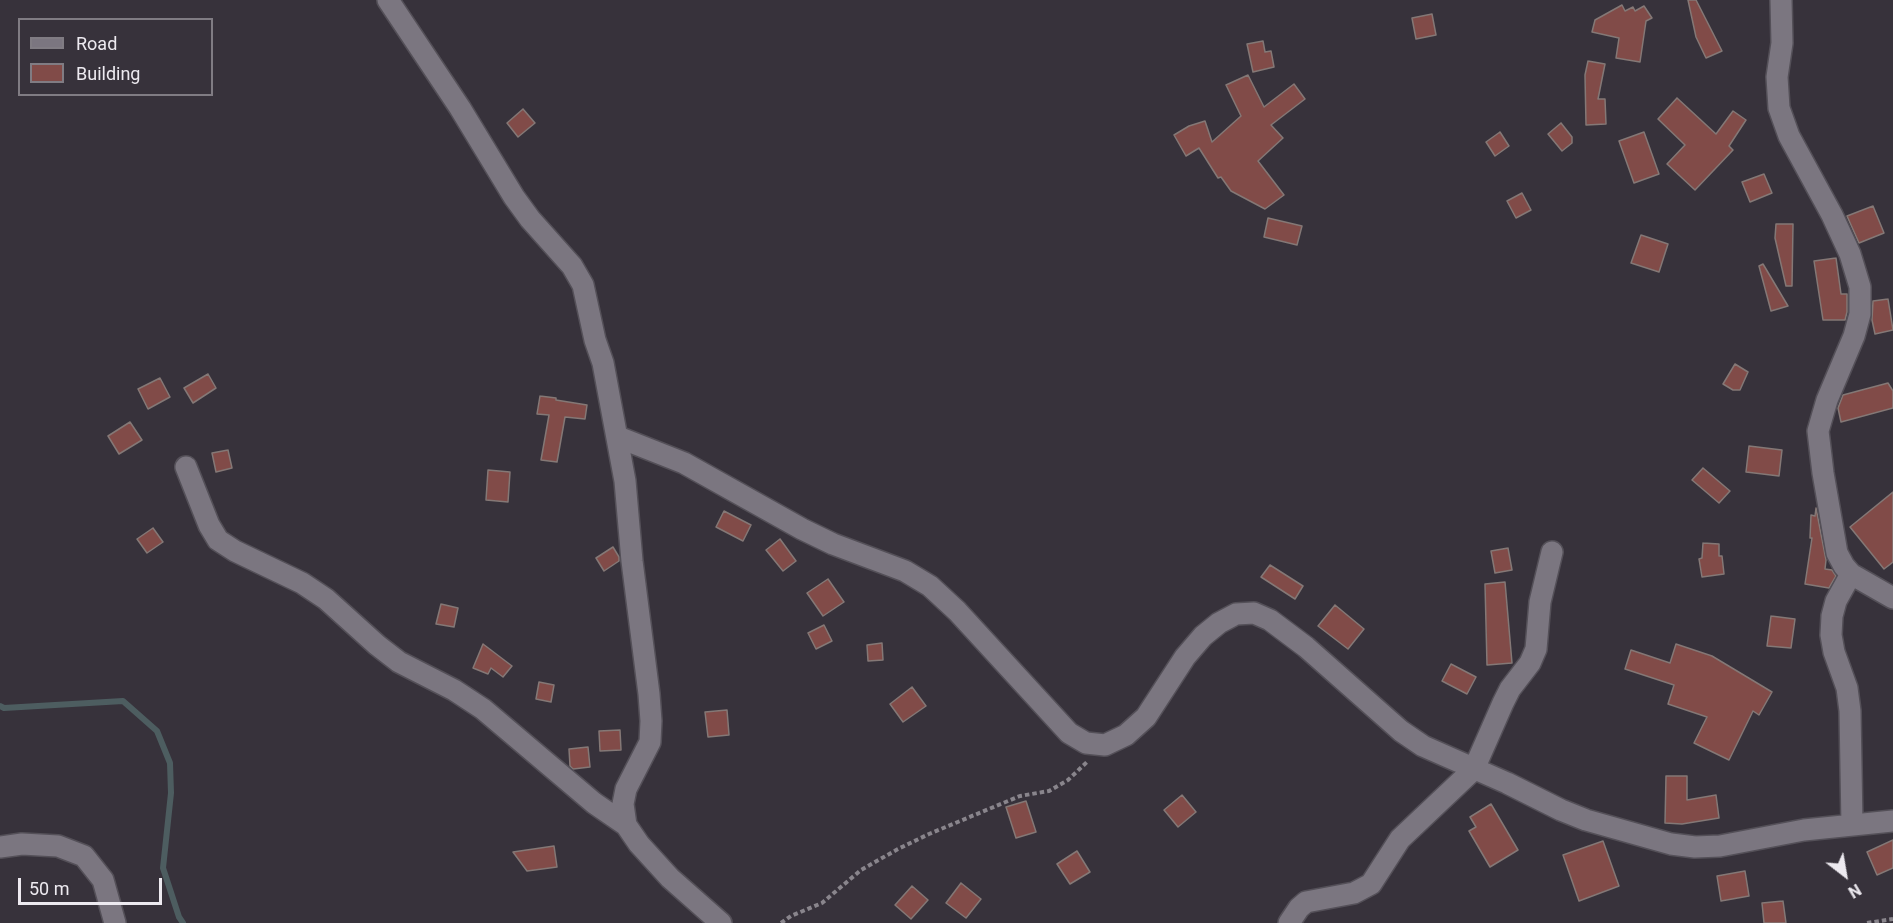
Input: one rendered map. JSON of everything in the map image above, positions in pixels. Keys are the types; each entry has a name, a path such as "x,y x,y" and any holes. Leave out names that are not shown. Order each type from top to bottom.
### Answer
{"street":[{"path":"388,0 460,108 514,197 572,266 583,285 595,340 603,363 626,481 632,561 650,694 650,742 626,789 623,804 626,825"},
{"path":"1781,0 1782,43 1777,77 1779,108 1790,136 1850,254 1860,287 1860,314 1854,336 1827,400 1818,431 1823,473 1838,553 1844,566 1851,574 1893,598"},
{"path":"618,437 684,463 802,529 833,544 905,571 930,586 957,611 1069,733 1086,743 1105,745 1126,735 1146,717 1185,657 1203,636 1219,622 1236,614 1254,613 1270,620 1306,647 1401,731 1416,741 1586,820 1671,844 1695,847 1720,846 1804,830 1893,821"},
{"path":"186,467 209,525 218,540 235,551 302,583 326,599 399,662 454,690 483,709 594,802 626,825 639,844 670,878 721,923"},
{"path":"1289,923 1306,902 1354,893 1371,884 1400,839 1474,769 1503,703 1530,663 1536,649 1540,602 1552,552"},
{"path":"1851,574 1836,601 1831,635 1834,652 1847,688 1850,711 1852,825"},
{"path":"0,847 22,844 58,846 84,856 103,880 115,923"}],"path":[{"path":"782,923 822,903 861,870 919,839 1020,796 1049,791 1068,780 1105,745"},
{"path":"1867,923 1893,919"}],"building":[{"path":"1688,0 1696,0 1722,51 1706,58 1696,37"},
{"path":"1622,5 1625,11 1633,7 1635,11 1644,6 1652,18 1646,21 1640,62 1616,58 1619,38 1592,32 1595,20"},
{"path":"1432,14 1436,35 1416,39 1412,18"},
{"path":"1263,41 1265,52 1271,51 1274,67 1253,72 1247,44"},
{"path":"1588,61 1605,64 1598,99 1605,99 1606,124 1586,125 1585,75"},
{"path":"1248,75 1264,107 1294,84 1305,99 1271,125 1283,138 1258,161 1284,195 1265,209 1231,191 1221,177 1218,178 1199,148 1186,156 1174,135 1189,126 1205,121 1212,142 1241,116 1226,85"},
{"path":"1677,98 1716,134 1733,111 1746,120 1729,146 1733,150 1695,190 1667,164 1685,145 1658,119"},
{"path":"523,109 535,123 518,137 507,123"},
{"path":"1561,123 1572,137 1572,143 1562,151 1548,134"},
{"path":"1500,132 1509,146 1495,156 1486,142"},
{"path":"1644,132 1659,174 1634,183 1619,141"},
{"path":"1764,174 1772,193 1750,202 1742,182"},
{"path":"1522,193 1531,210 1516,218 1507,201"},
{"path":"1873,206 1884,233 1859,243 1847,216"},
{"path":"1268,218 1302,226 1297,245 1264,237"},
{"path":"1776,224 1793,224 1792,286 1786,286 1775,238"},
{"path":"1641,235 1668,244 1659,272 1631,263"},
{"path":"1836,258 1841,294 1847,294 1847,312 1845,320 1823,320 1814,261"},
{"path":"1763,264 1788,306 1771,311 1759,266"},
{"path":"1888,299 1893,330 1875,334 1872,320 1873,301"},
{"path":"1735,364 1748,372 1740,390 1733,390 1723,384"},
{"path":"208,374 216,388 193,403 184,388"},
{"path":"160,378 170,397 148,409 138,389"},
{"path":"1888,383 1893,391 1893,408 1841,422 1838,408 1843,395"},
{"path":"540,396 587,405 585,419 565,417 557,462 541,460 549,415 537,414"},
{"path":"130,422 142,440 119,454 108,436"},
{"path":"1749,446 1782,450 1779,476 1746,472"},
{"path":"228,450 232,468 216,472 212,453"},
{"path":"1703,468 1730,491 1719,503 1692,480"},
{"path":"488,470 510,472 508,502 486,500"},
{"path":"1893,492 1893,562 1884,569 1850,527"},
{"path":"1816,508 1826,560 1825,569 1832,570 1836,576 1829,588 1805,584 1812,538 1810,538 1811,515 1815,516"},
{"path":"724,511 751,525 743,541 716,527"},
{"path":"153,528 163,542 147,553 137,539"},
{"path":"780,539 796,561 783,571 766,550"},
{"path":"1703,543 1719,544 1719,556 1722,556 1724,574 1702,577 1699,559 1702,558"},
{"path":"613,547 619,561 604,571 596,558"},
{"path":"1508,548 1512,570 1495,573 1491,551"},
{"path":"1270,565 1303,586 1295,599 1261,577"},
{"path":"828,579 844,602 823,616 807,593"},
{"path":"1505,582 1512,663 1487,665 1485,584"},
{"path":"441,604 458,608 454,627 436,624"},
{"path":"1335,605 1364,629 1348,649 1318,626"},
{"path":"1771,616 1795,619 1791,648 1767,646"},
{"path":"824,625 832,641 816,649 808,633"},
{"path":"882,643 883,660 868,661 867,645"},
{"path":"483,644 512,666 503,677 491,668 488,674 473,668"},
{"path":"1676,644 1712,656 1772,692 1759,715 1753,711 1729,760 1694,743 1707,717 1668,704 1674,685 1625,669 1631,650 1670,663"},
{"path":"1451,664 1476,677 1467,694 1442,681"},
{"path":"539,682 554,685 551,702 536,699"},
{"path":"912,687 926,706 903,722 890,704"},
{"path":"727,710 729,735 708,737 705,712"},
{"path":"620,730 621,750 600,751 599,731"},
{"path":"588,747 590,767 573,769 570,766 569,749"},
{"path":"1666,776 1687,776 1687,800 1716,795 1719,818 1682,824 1665,823"},
{"path":"1182,795 1196,812 1178,827 1164,810"},
{"path":"1026,801 1036,832 1016,838 1006,807"},
{"path":"1491,804 1518,850 1490,867 1469,831 1476,827 1470,817"},
{"path":"1893,840 1893,868 1877,875 1867,852"},
{"path":"1603,841 1619,886 1579,901 1563,855"},
{"path":"554,846 557,867 527,871 513,852"},
{"path":"1077,851 1090,872 1070,884 1057,864"},
{"path":"1745,871 1749,896 1721,901 1717,876"},
{"path":"961,883 981,899 966,918 946,903"},
{"path":"912,886 928,900 911,919 895,905"},
{"path":"1783,901 1786,923 1764,923 1762,903"}],"waterway":[{"path":"0,706 4,708 123,701 157,731 170,763 171,793 163,868 183,923"}]}
